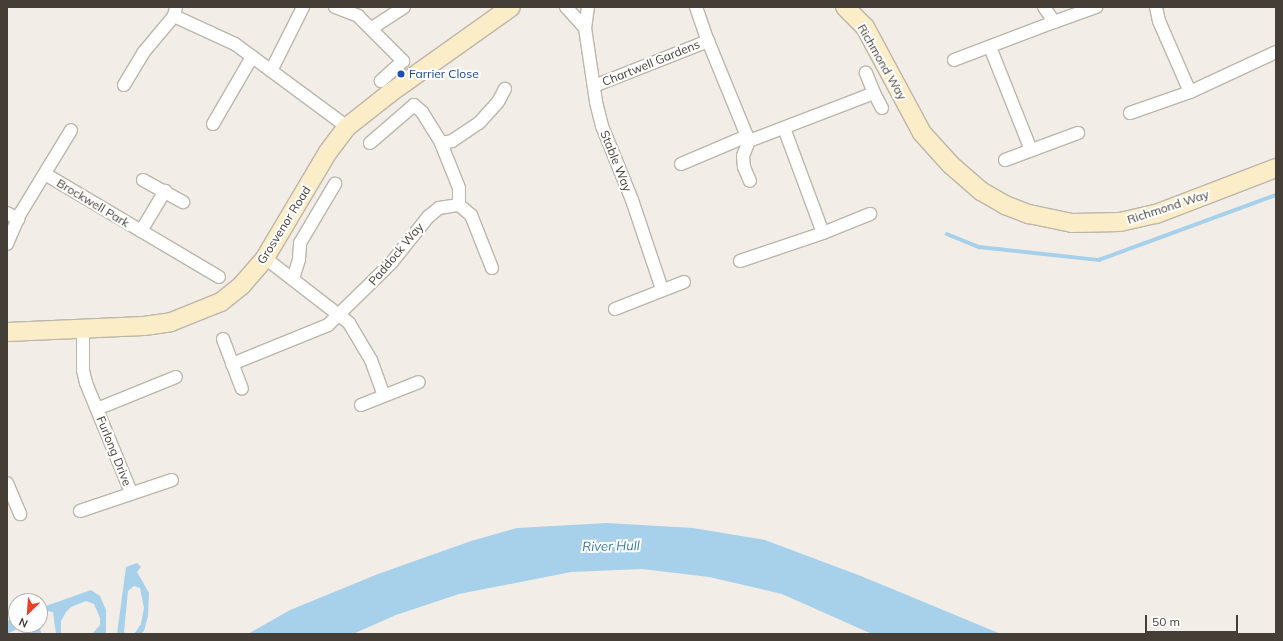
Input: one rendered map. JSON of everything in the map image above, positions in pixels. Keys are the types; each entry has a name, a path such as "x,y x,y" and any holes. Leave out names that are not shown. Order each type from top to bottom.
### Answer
{"street":[{"path":"271,71 303,7"},
{"path":"335,7 358,16 372,28 403,61 381,81"},
{"path":"372,28 404,7"},
{"name":"Grosvenor Road","path":"7,332 144,326 171,322 197,314 221,302 241,286 265,258 328,152 347,127 390,93 510,7"},
{"name":"Grosvenor Road","path":"491,22 526,7"},
{"path":"566,7 585,28"},
{"name":"Stable Way","path":"588,7 585,28 602,126 632,200 662,289"},
{"name":"Chartwell Gardens","path":"696,7 708,41 748,138"},
{"name":"Richmond Way","path":"846,7 865,27 922,133 951,165 981,191 1005,205 1029,214 1072,223 1120,222 1156,214 1276,168"},
{"path":"1044,7 1054,22"},
{"path":"954,60 990,48 1096,7"},
{"path":"1156,7 1159,21 1190,92"},
{"path":"124,86 143,53 175,11 235,44 347,127"},
{"name":"Chartwell Gardens","path":"594,86 708,41"},
{"path":"990,48 1031,150"},
{"path":"1130,113 1190,92 1276,52"},
{"path":"213,124 252,57"},
{"path":"866,73 882,108"},
{"path":"441,143 452,141 479,123 498,102 505,90"},
{"path":"681,164 748,138 784,128 874,93"},
{"path":"370,143 414,105 422,112 441,143 459,188 459,205 471,215 492,268"},
{"path":"784,128 823,233"},
{"name":"Brockwell Park","path":"7,244 18,219 72,130"},
{"path":"1005,160 1078,133"},
{"path":"748,138 743,156 744,167 750,181"},
{"name":"Brockwell Park","path":"45,174 219,277"},
{"path":"143,180 183,202"},
{"path":"293,279 299,259 300,243 336,184"},
{"name":"Brockwell Park","path":"141,231 165,191"},
{"name":"Paddock Way","path":"232,364 317,330 341,315 392,262 428,217 439,208 459,205"},
{"path":"7,212 18,219"},
{"path":"740,261 823,233 870,214"},
{"path":"265,258 341,315 349,323 371,360 384,396"},
{"path":"615,309 662,289 684,282"},
{"name":"Furlong Drive","path":"83,329 83,370 91,399 97,409 131,492"},
{"path":"223,339 242,389"},
{"name":"Furlong Drive","path":"97,409 176,377"},
{"path":"361,405 419,382"},
{"name":"Furlong Drive","path":"80,511 131,492 172,480"},
{"path":"7,483 20,514"}],"water":[{"name":"River Hull","path":"607,523 693,528 765,540 861,576 1001,634 872,634 782,594 709,577 642,569 571,572 459,594 396,615 353,634 248,634 290,610 378,574 471,541 517,528"},
{"path":"137,563 141,567 137,572 149,593 148,616 144,631 141,634 134,634 141,624 144,608 140,588 134,586 128,591 124,632 126,634 117,634 126,567"},
{"path":"91,590 100,596 106,610 106,634 92,634 100,625 100,618 94,604 86,601 71,607 66,612 61,621 61,634 56,634 53,612 48,611 48,605"},
{"path":"7,621 9,633 7,634"},
{"path":"30,633 41,634 31,634"}],"waterway":[{"path":"947,234 979,247 1099,260 1276,195"}],"place":[{"name":"Farrier Close","path":"401,74"}]}
